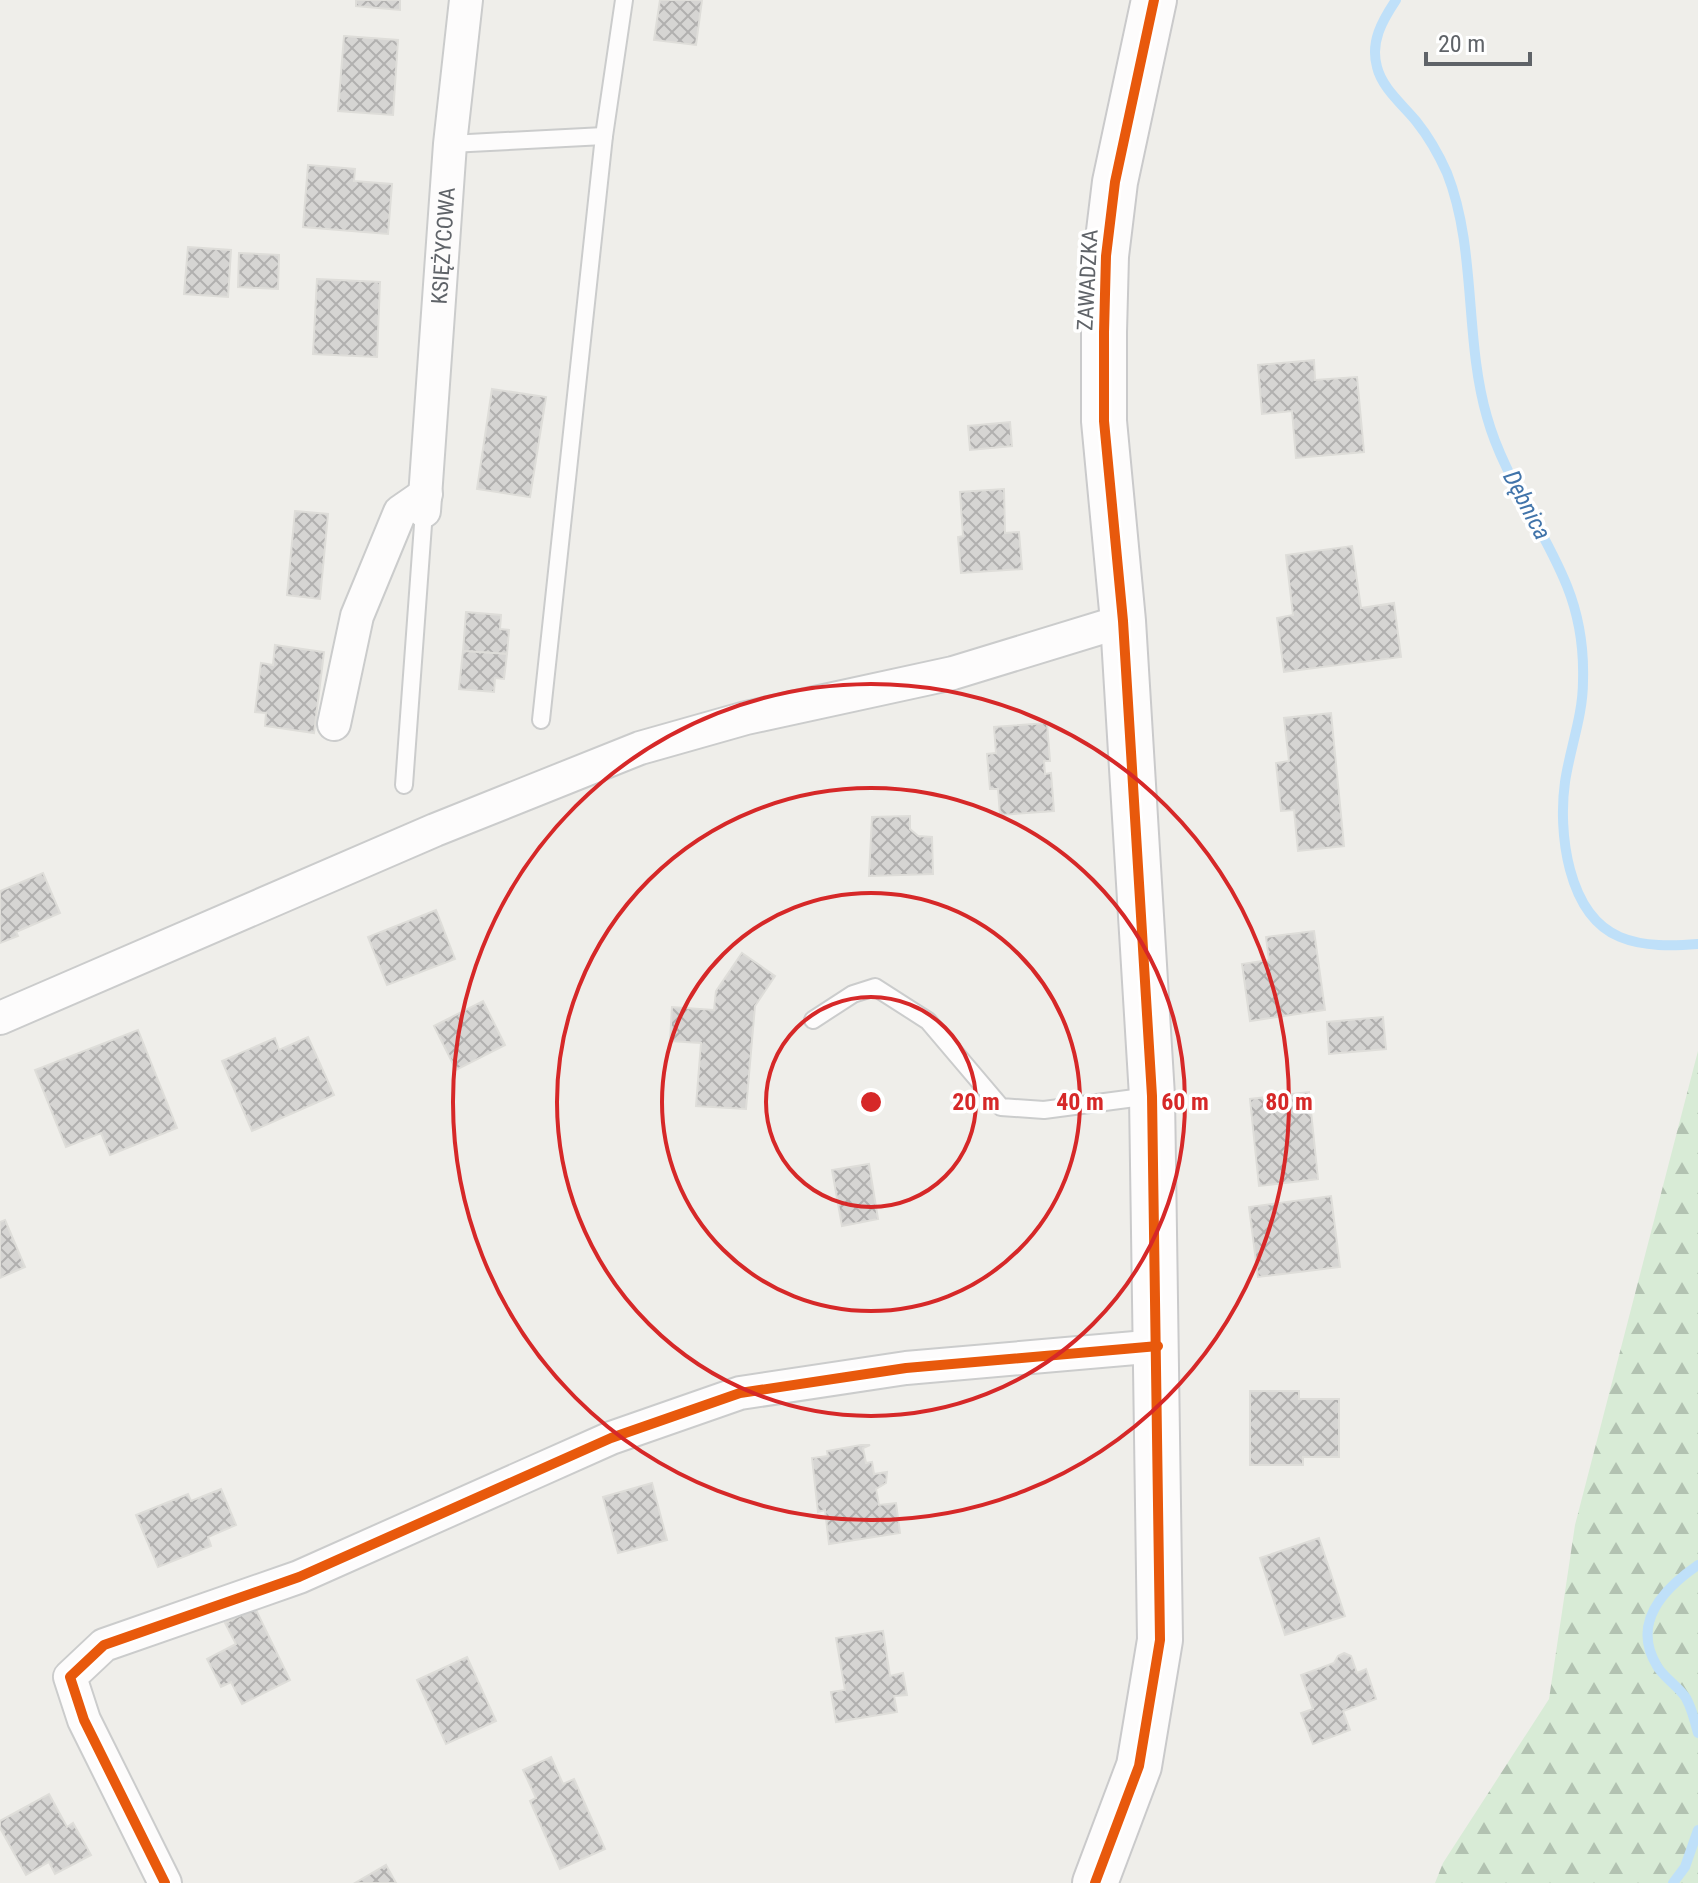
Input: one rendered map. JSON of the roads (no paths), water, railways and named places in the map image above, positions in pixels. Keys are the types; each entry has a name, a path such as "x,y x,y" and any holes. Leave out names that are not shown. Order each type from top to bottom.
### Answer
{"street":[{"name":"KSIĘŻYCOWA","path":"425,502 450,144 466,0"},
{"name":"ZAWADZKA","path":"1095,1883 1139,1766 1160,1640 1152,1096 1123,621 1104,421 1106,256 1126,122 1154,0"},
{"path":"334,724 357,616 400,512 425,502"},
{"path":"0,1018 435,830 640,748 746,718 953,673 1123,621"},
{"path":"165,1883 84,1720 70,1677 104,1645 299,1577 611,1438 740,1393 906,1368 1158,1346"}],"lane":[{"path":"541,720 604,136 624,0"},
{"path":"450,144 604,136"},
{"path":"404,785 425,502"},
{"path":"813,1020 853,994 875,987 928,1021 1001,1107 1044,1110 1152,1096"}],"waterway":[{"name":"Dębnica","path":"1396,0 1376,40 1377,67 1388,89 1425,133 1447,173 1463,232 1475,356 1487,417 1503,461 1558,565 1578,621 1583,657 1582,694 1563,802 1565,847 1570,870 1588,910 1602,926 1620,937 1649,944 1698,944"},
{"name":"Dębnica","path":"1698,1565 1663,1596 1649,1621 1648,1635 1657,1666 1686,1698 1698,1733"},
{"name":"Dębnica","path":"1673,1883 1685,1867 1698,1830"}]}
